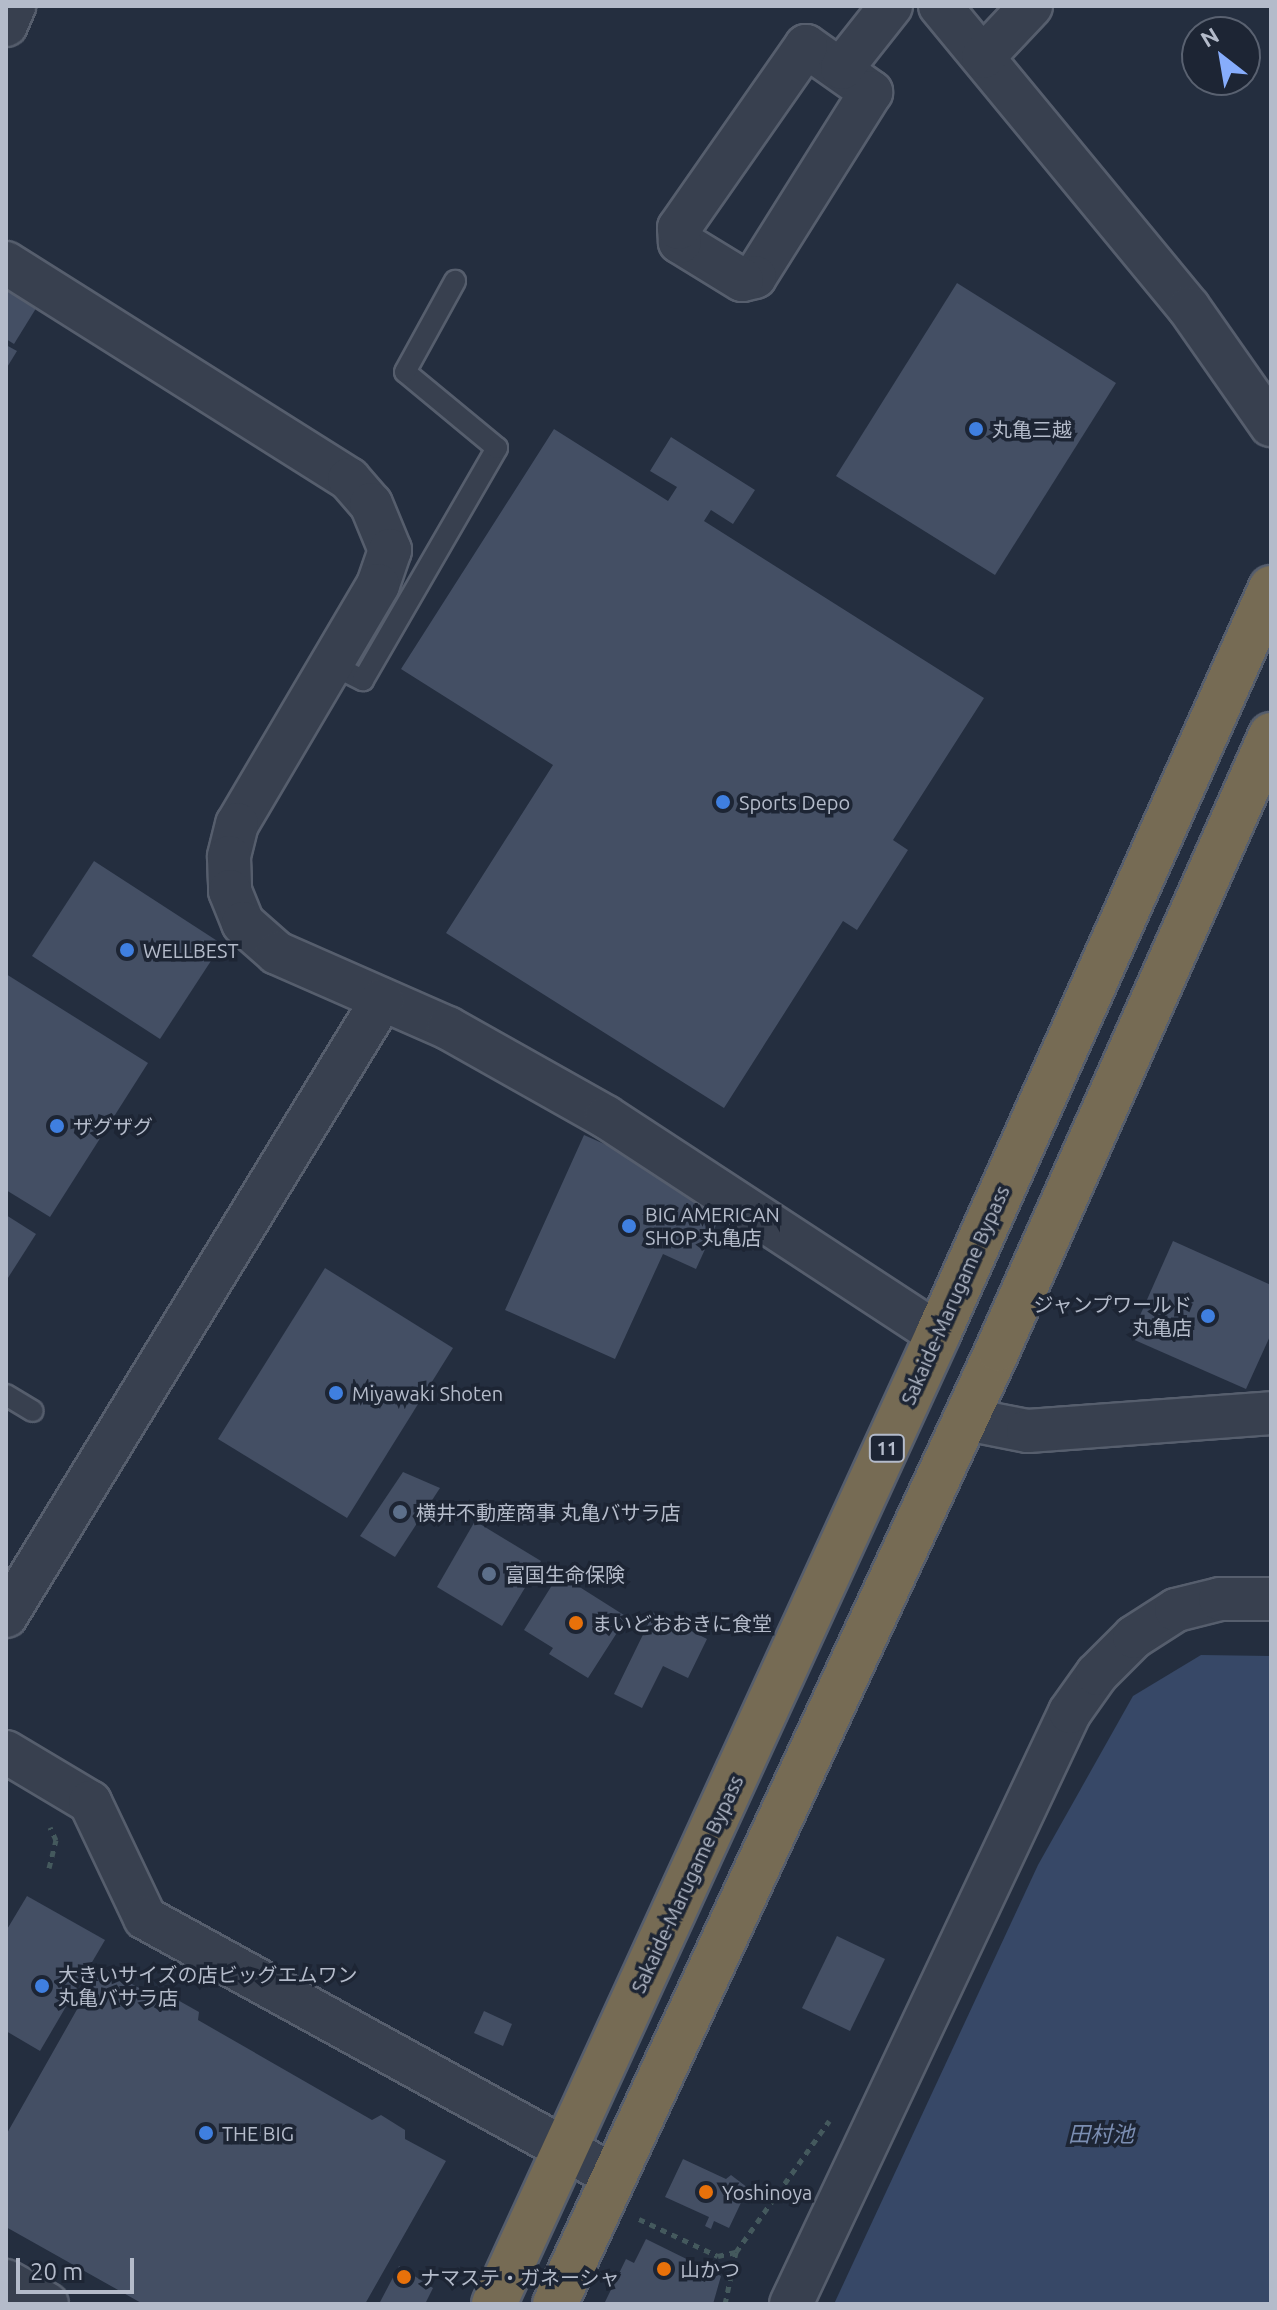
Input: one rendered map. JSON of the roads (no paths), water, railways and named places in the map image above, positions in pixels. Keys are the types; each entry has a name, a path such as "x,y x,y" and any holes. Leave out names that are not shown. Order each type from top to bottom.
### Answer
{"highway":[{"name":"Sakaide-Marugame Bypass","path":"494,2304 938,1334 1271,588"},
{"path":"555,2304 1262,782 1271,735"}],"street":[{"path":"6,25 14,6"},
{"path":"842,68 891,6"},
{"path":"940,6 1189,308 1271,425"},
{"path":"983,57 1031,6"},
{"path":"806,46 842,68 871,92 755,277 742,280 680,242 679,228 806,46"},
{"path":"6,263 349,479 371,504 390,550 378,585 237,824 229,857 230,891 243,923 277,953 448,1028 606,1117 938,1334"},
{"path":"6,1616 382,1000"},
{"path":"966,1419 1028,1431 1271,1413"},
{"path":"791,2304 1070,1712 1097,1674 1134,1637 1176,1610 1220,1599 1271,1599"},
{"path":"6,1752 90,1802 145,1918 565,2151 608,2189"},
{"path":"6,2281 47,2304"}],"lane":[{"path":"331,664 363,680 497,448 405,372 455,281"},
{"path":"6,1395 33,1411"}],"water":[{"name":"田村池","path":"1201,1655 1271,1656 1271,2304 834,2304 1038,1865 1133,1696"}],"place":[{"name":"丸亀三越","path":"976,429"},
{"name":"Sports Depo","path":"723,802"},
{"name":"WELLBEST","path":"127,950"},
{"name":"ザグザグ","path":"57,1126"},
{"name":"BIG AMERICAN SHOP 丸亀店","path":"629,1226"},
{"name":"ジャンプワールド 丸亀店","path":"1208,1316"},
{"name":"Miyawaki Shoten","path":"336,1393"},
{"name":"横井不動産商事 丸亀バサラ店","path":"400,1512"},
{"name":"富国生命保険","path":"489,1574"},
{"name":"まいどおおきに食堂","path":"576,1623"},
{"name":"大きいサイズの店ビッグエムワン 丸亀バサラ店","path":"42,1986"},
{"name":"THE BIG","path":"206,2133"},
{"name":"Yoshinoya","path":"706,2192"},
{"name":"山かつ","path":"664,2269"},
{"name":"ナマステ・ガネーシャ","path":"404,2277"}]}
